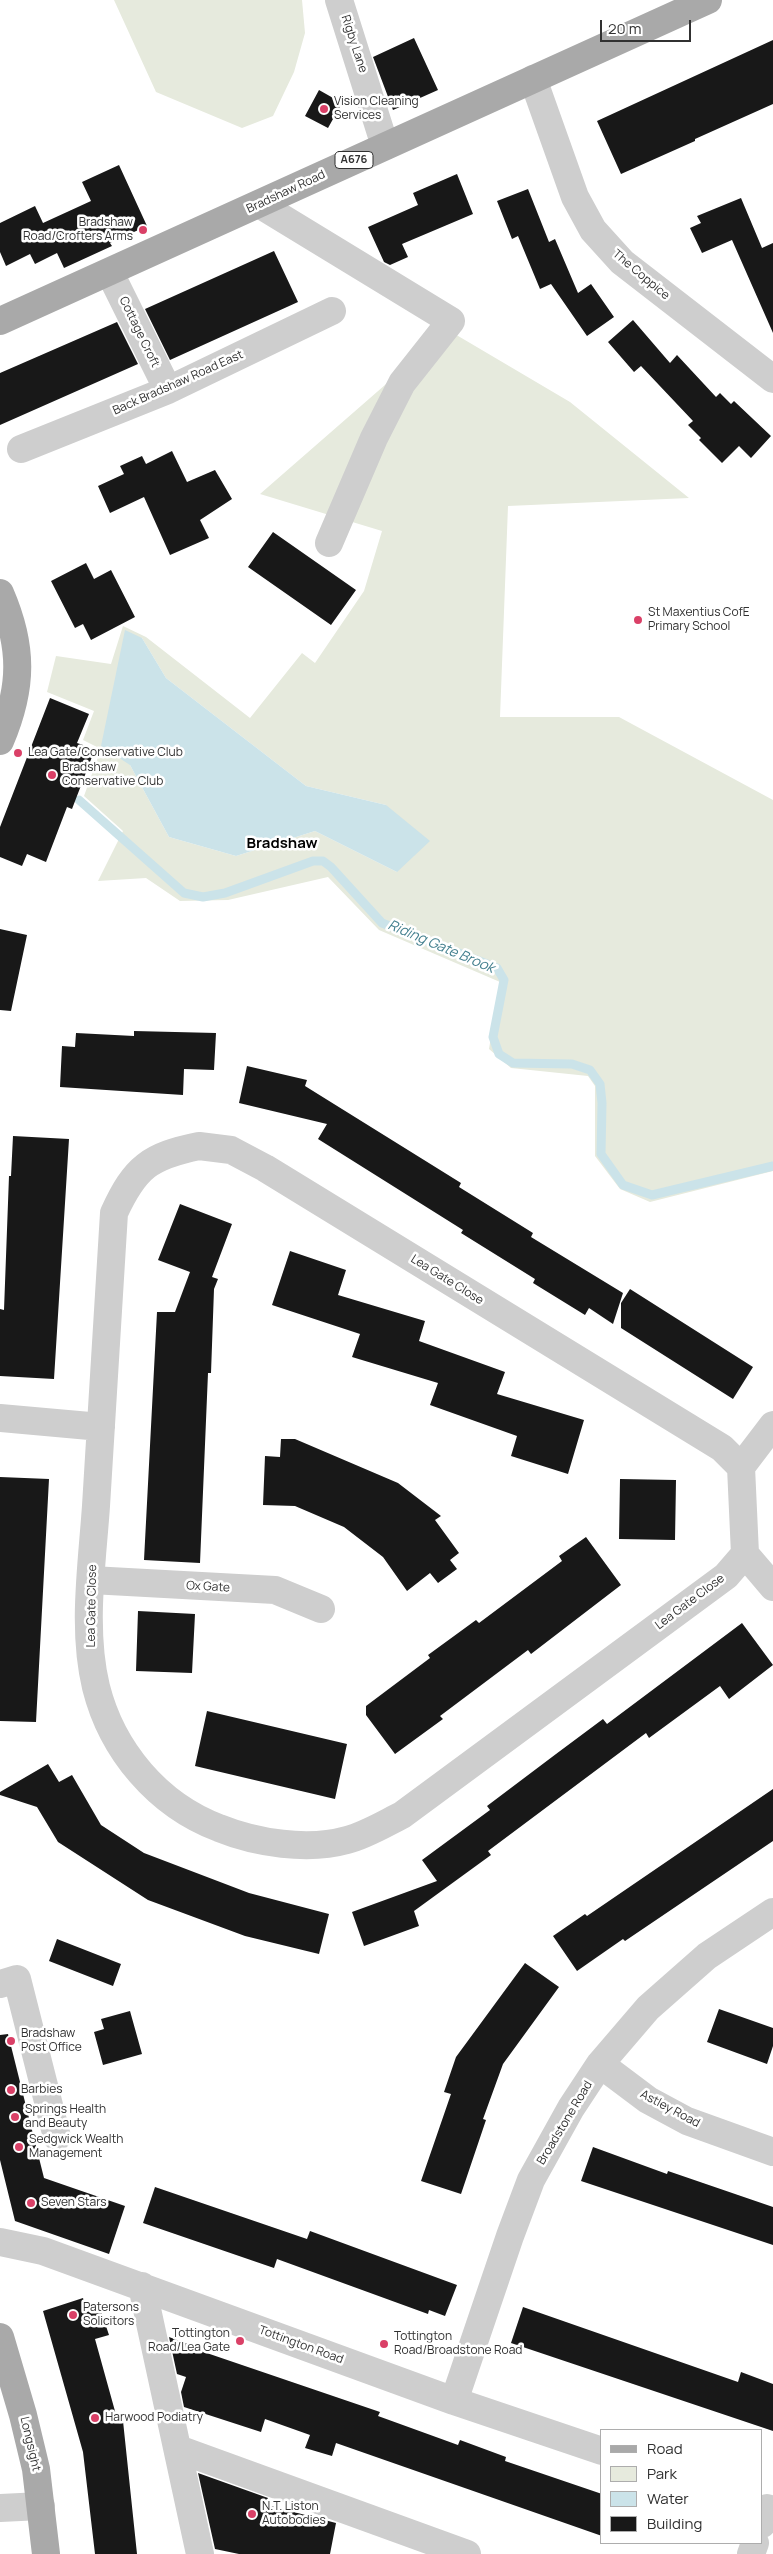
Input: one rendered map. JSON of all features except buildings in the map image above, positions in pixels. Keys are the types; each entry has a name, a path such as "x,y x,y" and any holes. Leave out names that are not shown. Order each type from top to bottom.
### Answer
{"main road":[{"name":"Bradshaw Road","path":"0,321 110,273 708,0"},
{"path":"0,593 11,619 18,669 16,695 10,718 0,740"},
{"name":"Longsight","path":"0,2337 23,2415 36,2469 46,2554"}],"street":[{"name":"Rigby Lane","path":"339,0 385,146"},
{"name":"The Coppice","path":"533,79 575,197 593,230 622,262 773,379"},
{"path":"259,204 451,321 402,383 374,438 329,543"},
{"name":"Cottage Croft","path":"110,273 168,390"},
{"name":"Back Bradshaw Road East","path":"21,449 168,390 332,311"},
{"name":"Lea Gate Close","path":"742,1467 722,1448 265,1168 231,1150 200,1146 170,1152 144,1166 126,1186 114,1213 91,1580 89,1643 96,1688 113,1732 137,1769 168,1801 205,1823 242,1838 274,1843 310,1844 345,1840 402,1815 726,1576 745,1554"},
{"path":"0,1418 101,1427"},
{"path":"773,1425 742,1467 745,1554 773,1587"},
{"name":"Ox Gate","path":"91,1580 275,1590 320,1609"},
{"name":"Broadstone Road","path":"454,2401 531,2180 571,2108 600,2064 648,2008 707,1956 773,1912"},
{"path":"0,1984 17,1979 57,2137"},
{"name":"Astley Road","path":"600,2064 648,2100 687,2121 773,2152"},
{"name":"Tottington Road","path":"0,2242 44,2252 142,2286 454,2401 600,2450"},
{"path":"142,2286 200,2554"},
{"path":"178,2449 467,2554"},
{"path":"0,2508 41,2506"}],"green space":[{"path":"114,0 302,0 305,33 294,72 273,116 242,128 156,92"},
{"path":"448,330 570,402 689,498 508,506 500,717 619,717 773,800 773,1171 650,1202 620,1189 595,1156 595,1086 588,1076 511,1068 489,1049 500,982 379,930 328,877 228,900 180,901 146,878 98,881 123,831 84,796 101,749 83,740 94,711 47,692 56,656 111,664 123,626 146,637 250,718 302,653 315,663 364,591 382,531 260,494","holes":["142,638 166,678 306,786 386,805 397,872 315,831 236,856 169,837 130,765"]}],"water":[{"path":"125,630 142,638 166,678 306,786 386,805 430,841 397,872 315,831 236,856 169,837 130,765 101,746"}],"waterway":[{"name":"Riding Gate Brook","path":"79,800 184,893 203,897 225,893 313,861 323,861 331,867 382,923 497,968 504,980 493,1037 499,1054 513,1063 572,1064 590,1070 600,1084 602,1103 601,1154 623,1185 652,1195 773,1166"}],"place":[{"name":"Vision Cleaning Services","path":"324,109"},
{"name":"Bradshaw Road/Crofters Arms","path":"143,230"},
{"name":"St Maxentius CofE Primary School","path":"638,620"},
{"name":"Lea Gate/Conservative Club","path":"18,753"},
{"name":"Bradshaw Conservative Club","path":"52,775"},
{"name":"Bradshaw Post Office","path":"11,2041"},
{"name":"Barbies","path":"11,2090"},
{"name":"Springs Health and Beauty","path":"15,2117"},
{"name":"Sedgwick Wealth Management","path":"19,2147"},
{"name":"Seven Stars","path":"31,2203"},
{"name":"Patersons Solicitors","path":"73,2315"},
{"name":"Tottington Road/Lea Gate","path":"240,2341"},
{"name":"Tottington Road/Broadstone Road","path":"384,2344"},
{"name":"Harwood Podiatry","path":"95,2418"},
{"name":"N.T. Liston Autobodies","path":"252,2514"}],"district":[{"name":"Bradshaw","path":"282,844"}]}
